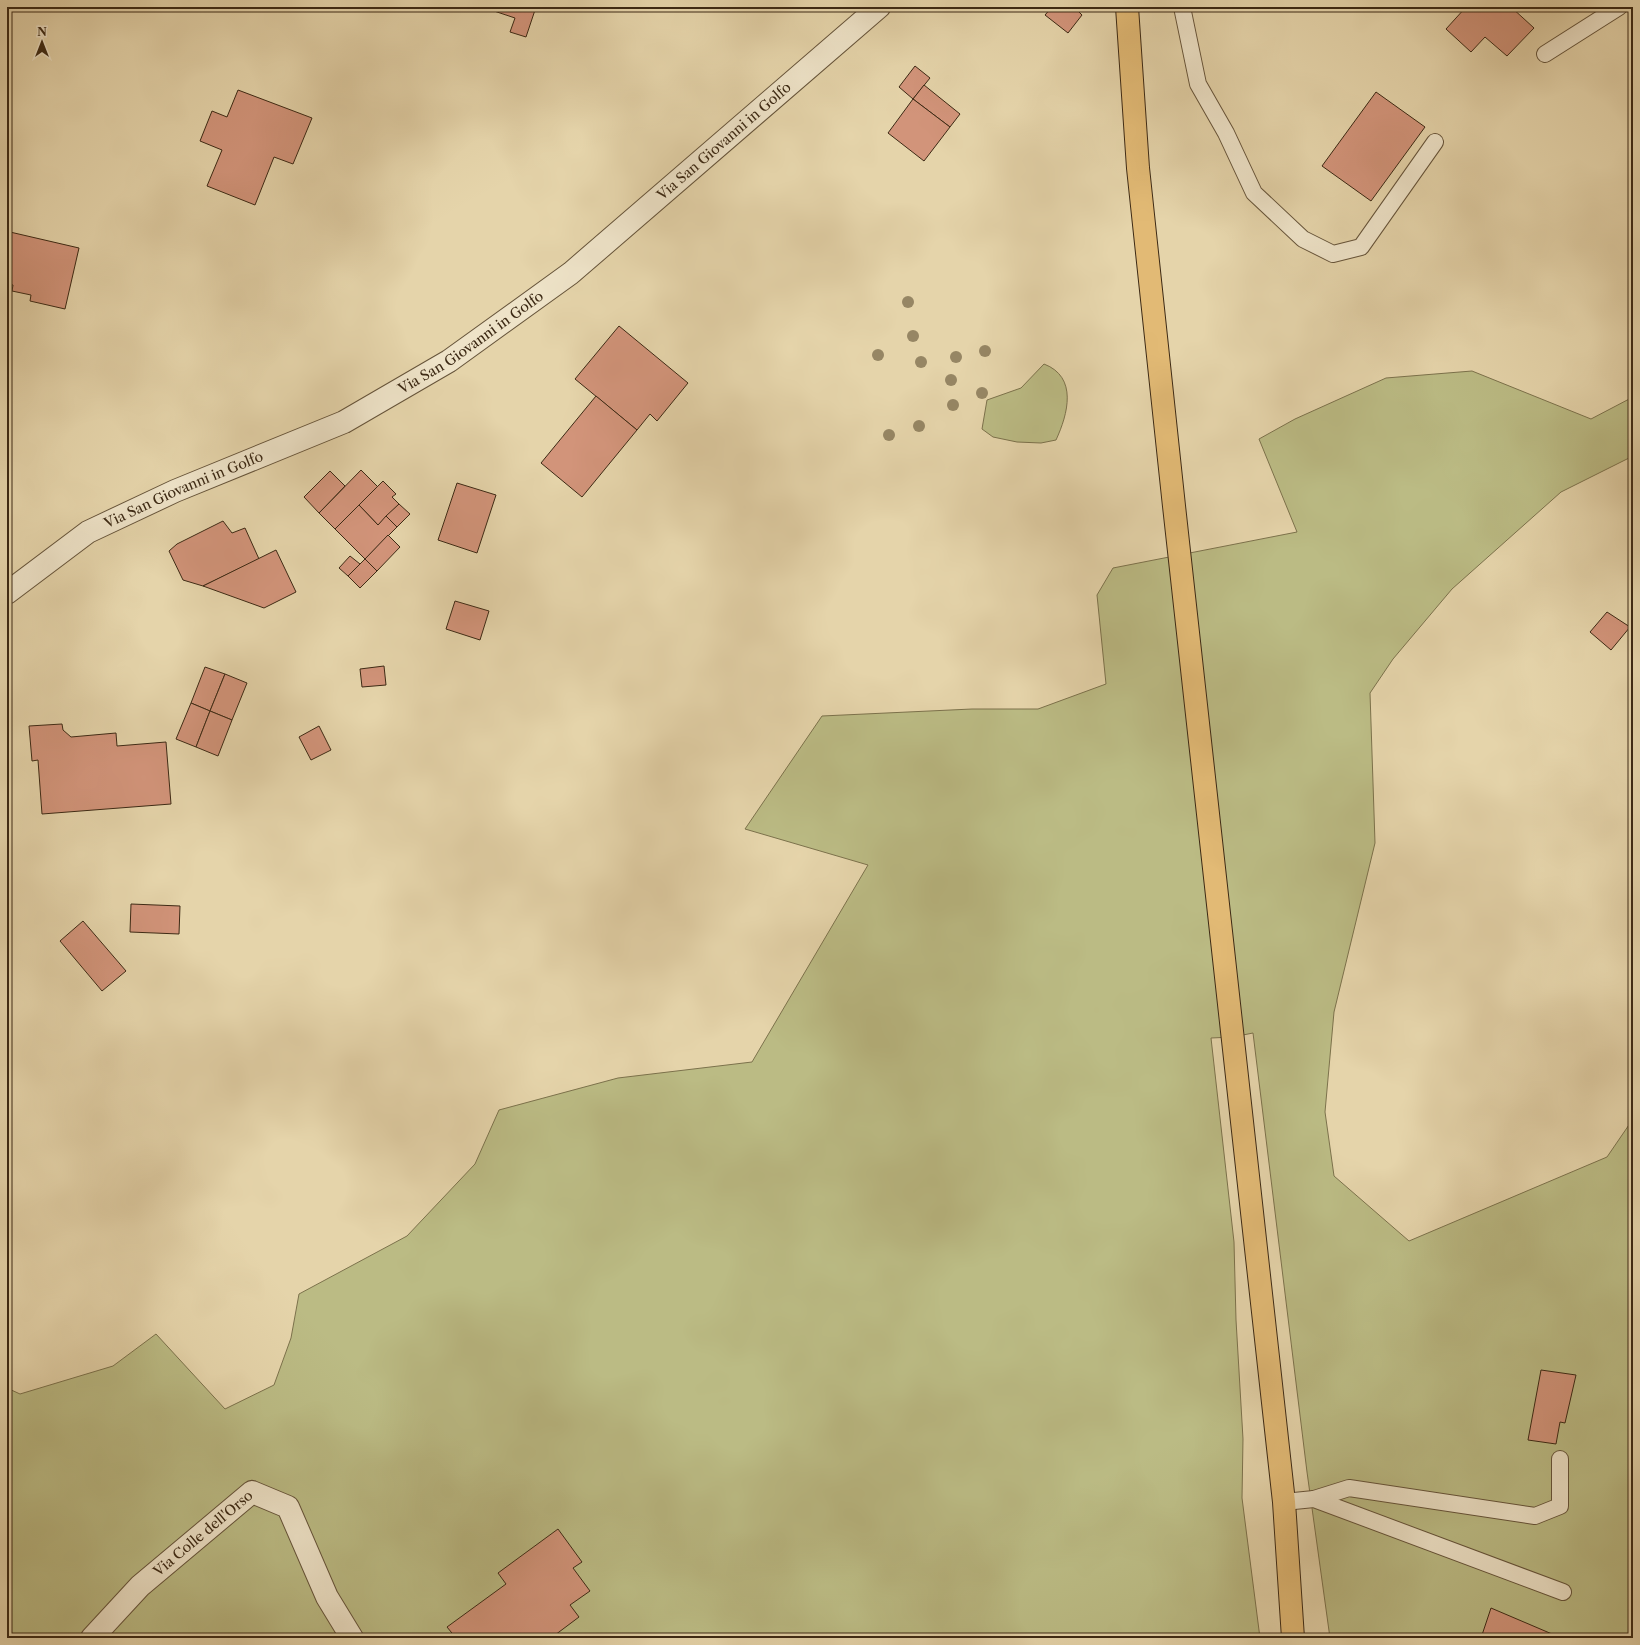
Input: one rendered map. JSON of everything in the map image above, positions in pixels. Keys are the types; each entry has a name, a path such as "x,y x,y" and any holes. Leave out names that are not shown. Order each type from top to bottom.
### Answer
{"main road":[{"path":"1128,7 1138,168 1284,1502 1293,1638"}],"street":[{"name":"Via San Giovanni in Golfo","path":"7,593 88,532 175,491 344,422 449,361 571,273 879,7"},
{"name":"Via Colle dell'Orso","path":"92,1638 140,1586 252,1492 288,1507 327,1597 352,1638"}],"lane":[{"path":"1182,7 1198,84 1226,133 1254,193 1303,239 1333,254 1361,247 1435,142"},
{"path":"1545,54 1619,7"},
{"path":"1284,1502 1314,1500 1349,1488 1536,1516 1560,1506 1560,1459"},
{"path":"1314,1500 1563,1592"}],"green space":[{"path":"1044,364 1055,370 1062,378 1066,387 1067,397 1064,419 1056,440 1041,443 1017,442 993,437 982,429 987,400 1021,388"},
{"path":"1472,371 1591,419 1633,397 1633,456 1561,492 1452,589 1393,659 1370,693 1375,843 1334,1012 1325,1112 1334,1176 1409,1241 1607,1157 1633,1119 1633,1638 1330,1638 1307,1472 1253,1033 1233,1037 1211,1038 1234,1242 1236,1320 1243,1439 1242,1498 1260,1638 7,1638 7,1388 20,1394 113,1366 156,1334 225,1409 274,1385 291,1338 299,1294 407,1236 475,1164 499,1110 618,1078 752,1062 868,865 745,829 822,716 972,709 1038,709 1106,684 1097,595 1113,568 1297,532 1259,439 1295,419 1386,378"}],"building":[{"path":"482,7 536,7 526,37 510,32 515,18"},
{"path":"1052,7 1074,7 1082,15 1068,33 1045,15"},
{"path":"1466,7 1511,7 1534,28 1507,56 1485,37 1471,52 1446,29"},
{"path":"915,66 930,78 913,99 899,87"},
{"path":"924,85 960,114 950,127 913,99"},
{"path":"238,90 312,118 293,164 274,157 255,205 207,186 222,150 200,141 212,111 227,117"},
{"path":"1376,92 1425,127 1371,201 1322,166"},
{"path":"913,99 950,127 924,161 888,133"},
{"path":"10,232 79,248 65,309 30,301 31,295 12,291 13,285 7,284 7,242"},
{"path":"619,326 688,383 657,421 650,414 637,430 575,379"},
{"path":"596,396 637,430 582,497 541,463"},
{"path":"361,470 378,487 335,529 319,513"},
{"path":"330,471 345,486 319,513 304,497"},
{"path":"383,481 396,494 392,497 399,504 378,525 359,505"},
{"path":"457,483 496,495 477,553 438,540"},
{"path":"399,504 410,514 397,527 386,516"},
{"path":"359,505 378,525 386,516 397,527 365,559 335,529"},
{"path":"223,521 232,533 245,528 259,559 203,586 183,580 169,551 177,544"},
{"path":"388,535 400,547 377,571 365,559"},
{"path":"276,550 296,592 264,608 203,586"},
{"path":"350,556 360,564 348,576 339,568"},
{"path":"365,559 377,571 360,588 348,576"},
{"path":"455,601 489,611 480,640 446,629"},
{"path":"1607,612 1630,627 1611,650 1590,632"},
{"path":"384,666 386,685 362,687 360,669"},
{"path":"205,667 225,674 210,711 191,703"},
{"path":"225,674 247,683 232,720 210,711"},
{"path":"191,703 210,711 196,747 176,739"},
{"path":"210,711 232,720 218,756 196,747"},
{"path":"62,724 63,730 71,737 116,733 117,746 166,742 171,804 42,814 38,760 32,761 29,726"},
{"path":"319,726 331,750 311,760 299,737"},
{"path":"131,904 180,906 179,934 130,932"},
{"path":"83,921 126,971 102,991 60,941"},
{"path":"1541,1370 1576,1375 1565,1423 1560,1422 1556,1444 1528,1440"},
{"path":"558,1529 582,1562 573,1568 590,1591 570,1605 579,1617 551,1638 456,1638 447,1627 506,1584 498,1573"},
{"path":"1491,1608 1552,1634 1550,1638 1481,1638"}]}
